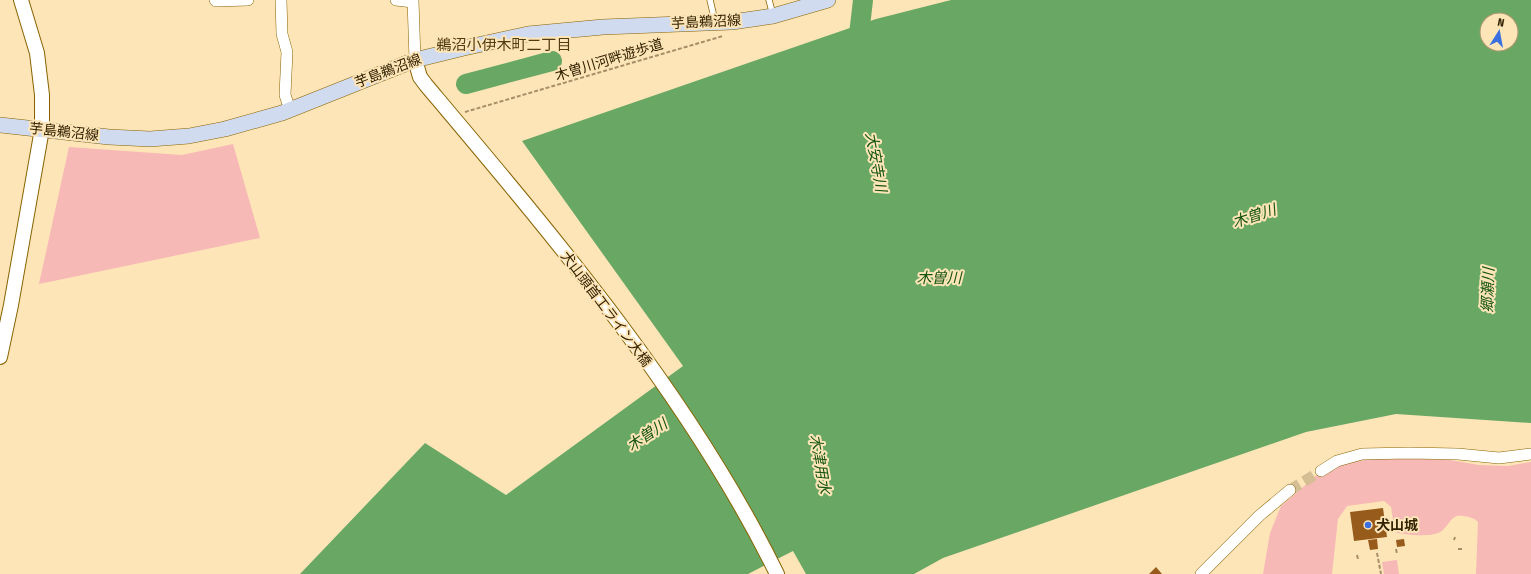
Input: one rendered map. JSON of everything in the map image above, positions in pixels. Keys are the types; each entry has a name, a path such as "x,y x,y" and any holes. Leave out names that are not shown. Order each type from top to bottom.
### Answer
{"main road":[{"name":"芋島鵜沼線","path":"0,125 109,137 150,139 189,136 224,129 290,110 414,60 528,34 603,27 732,22 773,16 828,0"}],"street":[{"path":"0,357 11,305 42,129 42,95 37,52 21,0"},
{"path":"215,0 216,2 248,0"},
{"path":"281,0 282,34 287,52 285,95 290,110"},
{"path":"396,0 413,1 414,60"},
{"name":"犬山頭首工ライン大橋","path":"414,60 420,77 426,85 598,295 659,378 710,453 777,574"},
{"path":"1321,471 1337,461 1362,454 1437,454 1499,458 1531,454"},
{"path":"1201,574 1259,516 1290,490"}],"lane":[{"path":"710,0 716,23"},
{"path":"768,0 773,16"}],"path":[{"name":"木曽川河畔遊歩道","path":"471,111 730,34"},
{"path":"1396,548 1397,554"},
{"path":"1377,553 1381,574"},
{"path":"1357,554 1358,559"}],"shaded area":[{"path":"233,144 260,238 39,284 69,147 182,155"},
{"path":"1408,458 1450,460 1479,465 1508,466 1531,462 1531,574 1476,574 1478,522 1470,517 1459,515 1438,533 1429,535 1410,535 1399,533 1395,532 1391,507 1384,501 1347,506 1338,519 1332,574 1263,574 1270,533 1281,506 1317,475 1340,463 1374,459"},
{"path":"1397,560 1399,574 1384,574 1382,562"}],"water":[{"name":"木曽川","path":"951,0 1531,0 1531,423 1396,414 1306,432 943,558 914,574 806,574 793,551 748,574 300,574 425,443 506,495 683,366 522,141 876,19"}],"building":[{"name":"犬山城","path":"1383,508 1387,537 1354,541 1350,512"},
{"path":"1377,539 1378,549 1370,550 1368,540"},
{"path":"1404,539 1405,546 1397,547 1396,540"},
{"path":"1156,567 1162,574 1149,574"}],"waterway":[{"name":"大安寺川","path":"857,52 863,0"},
{"path":"466,84 552,61"}],"tunnel":[{"path":"1290,490 1321,471"}],"place":[{"name":"犬山城","path":"1368,525"}],"district":[{"name":"鵜沼小伊木町二丁目","path":"504,45"}],"water label":[{"name":"郷瀬川","path":"1488,290"},
{"name":"木津用水","path":"820,464"}]}
